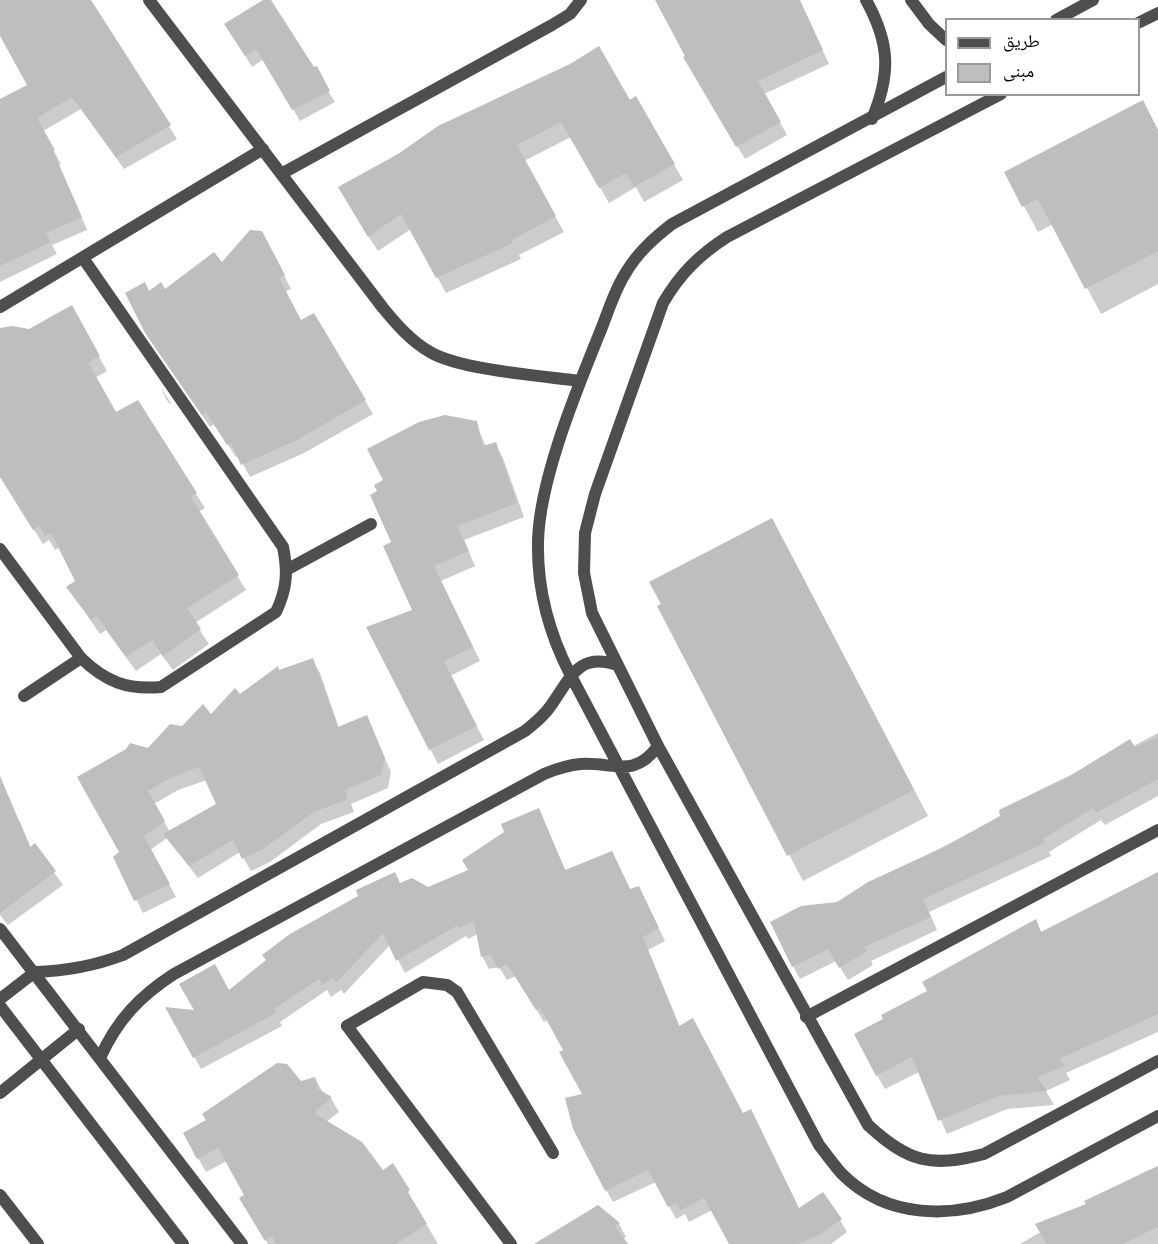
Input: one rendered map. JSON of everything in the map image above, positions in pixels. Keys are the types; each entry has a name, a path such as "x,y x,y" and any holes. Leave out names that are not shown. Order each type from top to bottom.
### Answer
{"street":[{"path":"150,0 382,308 413,341 432,354 453,362 580,381"},
{"path":"281,174 552,25 570,14 581,0"},
{"path":"866,0 879,22 886,68 883,93 872,118"},
{"path":"911,0 928,24 945,39"},
{"path":"1060,18 1093,0"},
{"path":"1140,22 1158,13"},
{"path":"945,78 672,224 637,256 616,291 580,381 540,513 538,568 547,618 556,648 819,1145 843,1175 875,1198 912,1210 951,1213 982,1207 1006,1197 1158,1116"},
{"path":"997,96 727,237 700,254 679,276 663,303 595,494 585,533 584,573 592,613 658,746 868,1125 891,1146 921,1159 953,1162 984,1154 1158,1061"},
{"path":"0,308 262,149"},
{"path":"0,549 81,658 97,674 117,685 139,689 161,687 276,612 285,592 288,569 283,548 271,528 83,258"},
{"path":"288,569 371,524"},
{"path":"24,696 81,658"},
{"path":"0,999 35,972 65,971 95,966 123,955 511,740 545,713 570,674 585,663 596,661 617,665"},
{"path":"100,1058 124,1015 141,997 174,974 544,774 562,767 581,764 619,767 641,763 658,746"},
{"path":"807,1017 1158,830"},
{"path":"0,929 242,1244"},
{"path":"511,1244 347,1026 423,982 447,985 458,992 553,1153"},
{"path":"0,1006 183,1244"},
{"path":"0,1094 79,1029"},
{"path":"0,1195 38,1244"}],"building":[{"path":"0,0 91,0 171,125 116,157 72,97 37,118 55,150 53,151 82,217 46,233 51,242 0,266 0,99 27,85 0,36"},
{"path":"263,0 271,0 314,67 317,66 330,91 292,110 256,49 245,56 224,24"},
{"path":"655,0 800,0 823,50 758,81 781,122 736,147 683,57 685,56"},
{"path":"599,46 630,100 636,96 675,164 634,187 626,173 599,188 561,122 517,145 556,216 512,240 513,243 436,278 401,214 368,237 338,187 398,154 438,126 570,64"},
{"path":"1143,100 1158,130 1158,251 1085,289 1038,199 1022,207 1004,172"},
{"path":"250,230 262,231 285,275 279,278 301,320 314,313 366,400 297,440 241,465 231,443 227,445 206,412 202,415 145,333 125,293 145,282 149,291 161,282 165,289 214,252 222,262"},
{"path":"72,305 100,356 88,362 116,412 138,400 197,493 191,497 239,575 187,608 201,629 163,656 152,640 126,657 97,616 91,620 66,587 75,581 51,533 45,536 39,526 33,530 0,477 0,328 12,326 29,329"},
{"path":"445,415 477,421 483,446 496,442 517,503 457,526 469,551 434,566 473,647 444,661 477,726 429,750 366,627 412,610 383,546 391,542 370,495 377,491 374,485 383,480 367,449 419,422"},
{"path":"772,518 914,790 787,856 657,606 661,604 649,582"},
{"path":"313,658 338,727 367,715 385,758 381,775 345,790 348,799 314,812 263,849 242,859 233,840 189,866 163,834 216,804 199,767 170,778 148,791 165,821 144,836 170,884 134,901 113,857 119,852 77,777 126,749 130,743 148,748 170,724 182,726 203,704 211,714 235,688 240,694 278,666 279,670"},
{"path":"1158,737 1158,779 1096,813 1093,808 1043,839 1045,843 923,899 931,917 864,947 867,951 839,968 828,949 792,967 770,922 801,906 837,902 868,882 946,846 1000,816 999,810 1073,774 1130,739 1135,747"},
{"path":"0,776 30,847 35,843 56,871 0,913"},
{"path":"539,808 565,870 612,851 630,889 639,886 659,928 643,937 679,1026 693,1018 743,1113 751,1109 799,1208 823,1192 842,1219 819,1235 798,1244 729,1244 704,1198 681,1210 677,1203 668,1207 648,1170 605,1191 573,1129 565,1098 582,1094 559,1052 563,1050 540,1008 536,1010 507,964 498,969 491,955 481,957 474,921 460,928 458,925 396,961 383,933 336,983 333,978 322,985 319,979 274,1009 276,1013 193,1058 165,1007 194,1010 179,984 215,964 229,990 266,960 262,955 290,934 358,896 356,890 395,872 400,883 412,878 428,887 468,870 462,860 504,832 501,824"},
{"path":"1158,872 1158,1014 1059,1059 1064,1066 1037,1077 1047,1091 999,1096 938,1121 912,1057 876,1076 854,1034 883,1019 881,1015 927,991 922,982 1036,919 1041,932"},
{"path":"277,1063 287,1064 301,1081 315,1077 318,1089 332,1097 314,1113 362,1142 383,1170 393,1163 427,1224 396,1244 276,1244 272,1236 265,1241 239,1198 244,1195 218,1148 197,1159 183,1133 206,1120 202,1114"},
{"path":"1158,1166 1158,1227 1122,1244 1047,1244 1035,1224 1086,1204 1084,1201"},
{"path":"598,1205 620,1223 615,1226 628,1244 534,1244"}]}
